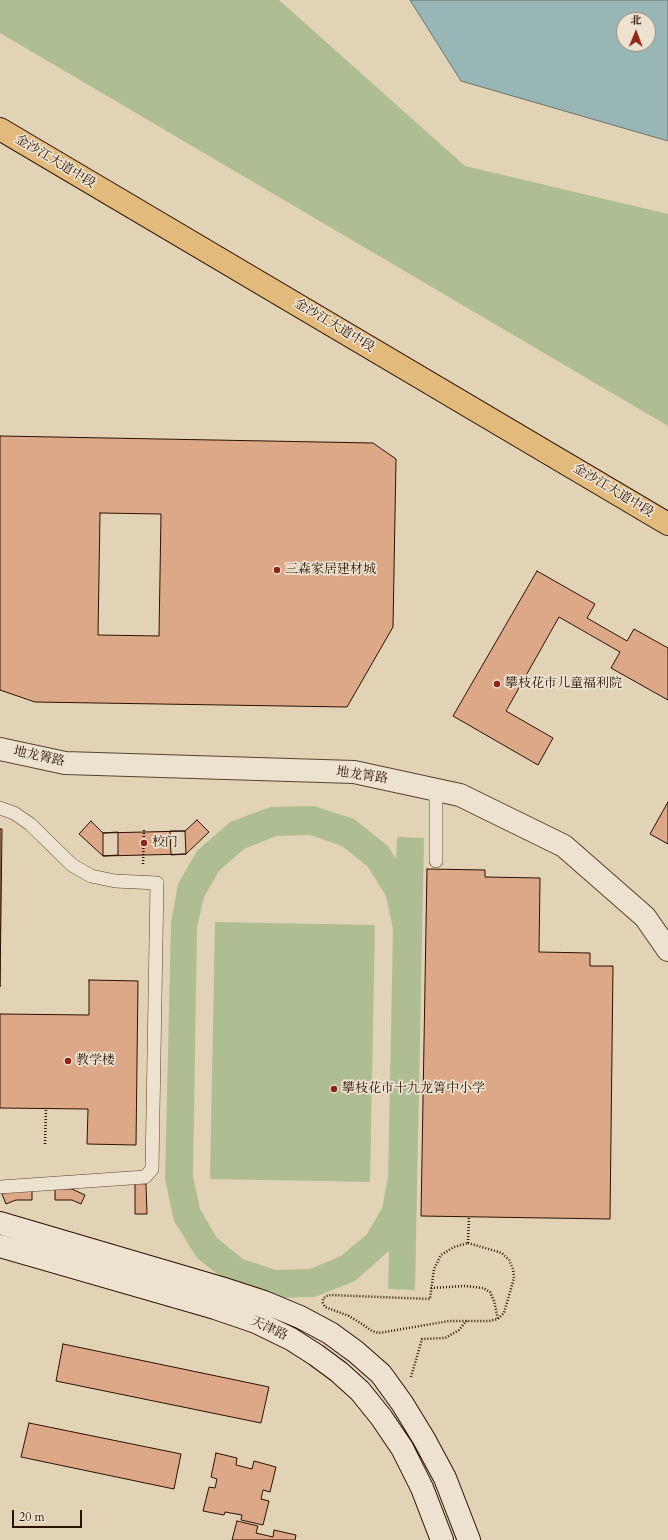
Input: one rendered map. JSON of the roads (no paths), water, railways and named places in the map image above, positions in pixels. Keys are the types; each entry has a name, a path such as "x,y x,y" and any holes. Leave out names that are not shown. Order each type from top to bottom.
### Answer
{"main road":[{"name":"金沙江大道中段","path":"0,129 668,524"},
{"name":"地龙箐路","path":"0,749 65,763 354,772 460,795 564,846 645,917 668,950"},
{"path":"0,1223 264,1302 300,1317 330,1333 356,1352 381,1374 402,1403 445,1478 469,1540"},
{"name":"天津路","path":"0,1246 215,1308 256,1322 316,1355 339,1372 360,1391 381,1417 402,1448 422,1488 442,1540"}],"lane":[{"path":"436,790 436,861"},
{"path":"0,808 14,813 30,824 72,865 91,876 115,881 157,883 152,1168 145,1177 0,1187"}],"water":[{"path":"410,0 668,0 668,141 461,81"}],"place":[{"name":"三森家居建材城","path":"277,570"},
{"name":"攀枝花市儿童福利院","path":"497,684"},
{"name":"校门","path":"144,843"},
{"name":"教学楼","path":"68,1061"},
{"name":"攀枝花市十九龙箐中小学","path":"334,1089"}]}
